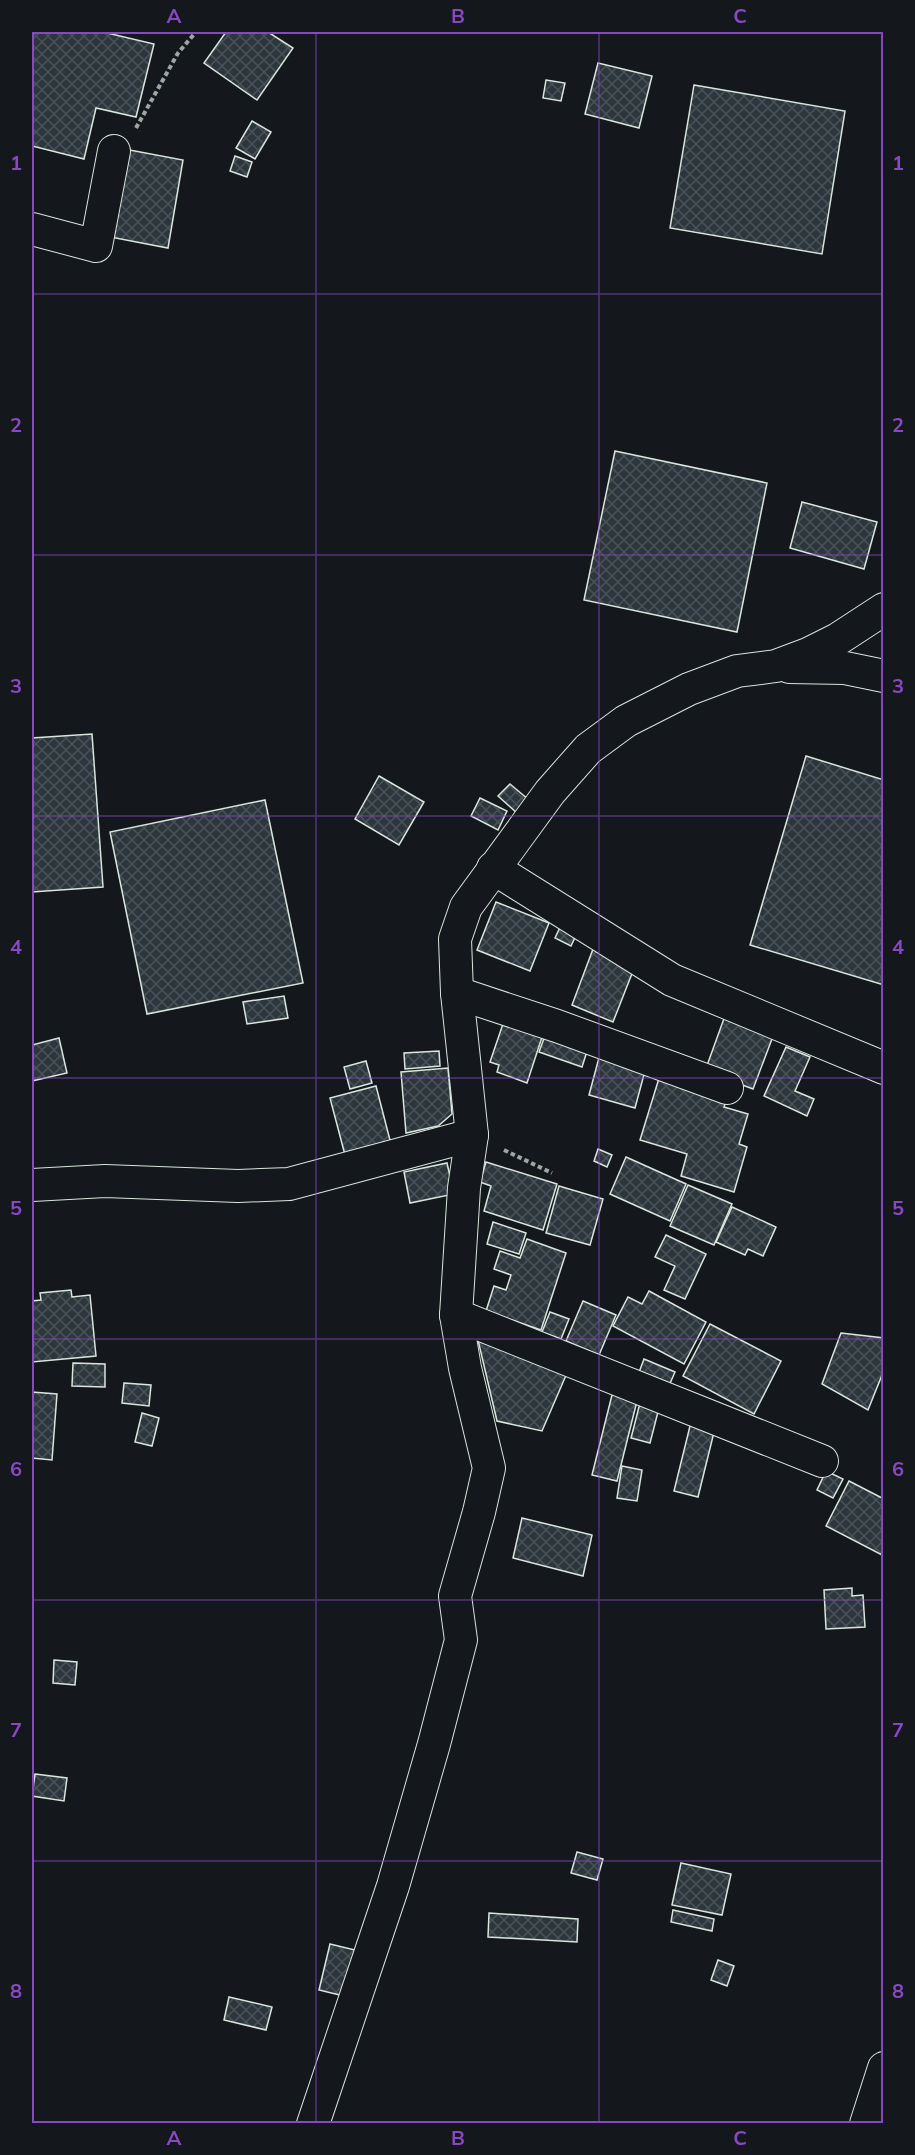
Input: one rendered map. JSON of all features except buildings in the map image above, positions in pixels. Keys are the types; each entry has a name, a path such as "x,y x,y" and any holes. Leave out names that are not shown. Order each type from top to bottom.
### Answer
{"street":[{"path":"32,229 96,246 114,151"},
{"path":"776,666 838,639 884,609"},
{"path":"313,2124 396,1875 434,1744 460,1640 455,1596 489,1468 465,1368 456,1315 464,1188 472,1135 457,993 455,939 466,908 550,792 588,749 626,722 689,690 737,671 776,666 845,668 884,676"},
{"path":"493,868 672,980 884,1068"},
{"path":"457,993 557,1026 727,1088"},
{"path":"32,1185 105,1181 238,1186 289,1184 472,1135"},
{"path":"456,1315 822,1461"},
{"path":"866,2124 884,2068"}],"path":[{"path":"114,151 136,129 178,53 195,32"},
{"path":"472,1135 552,1173"}]}
